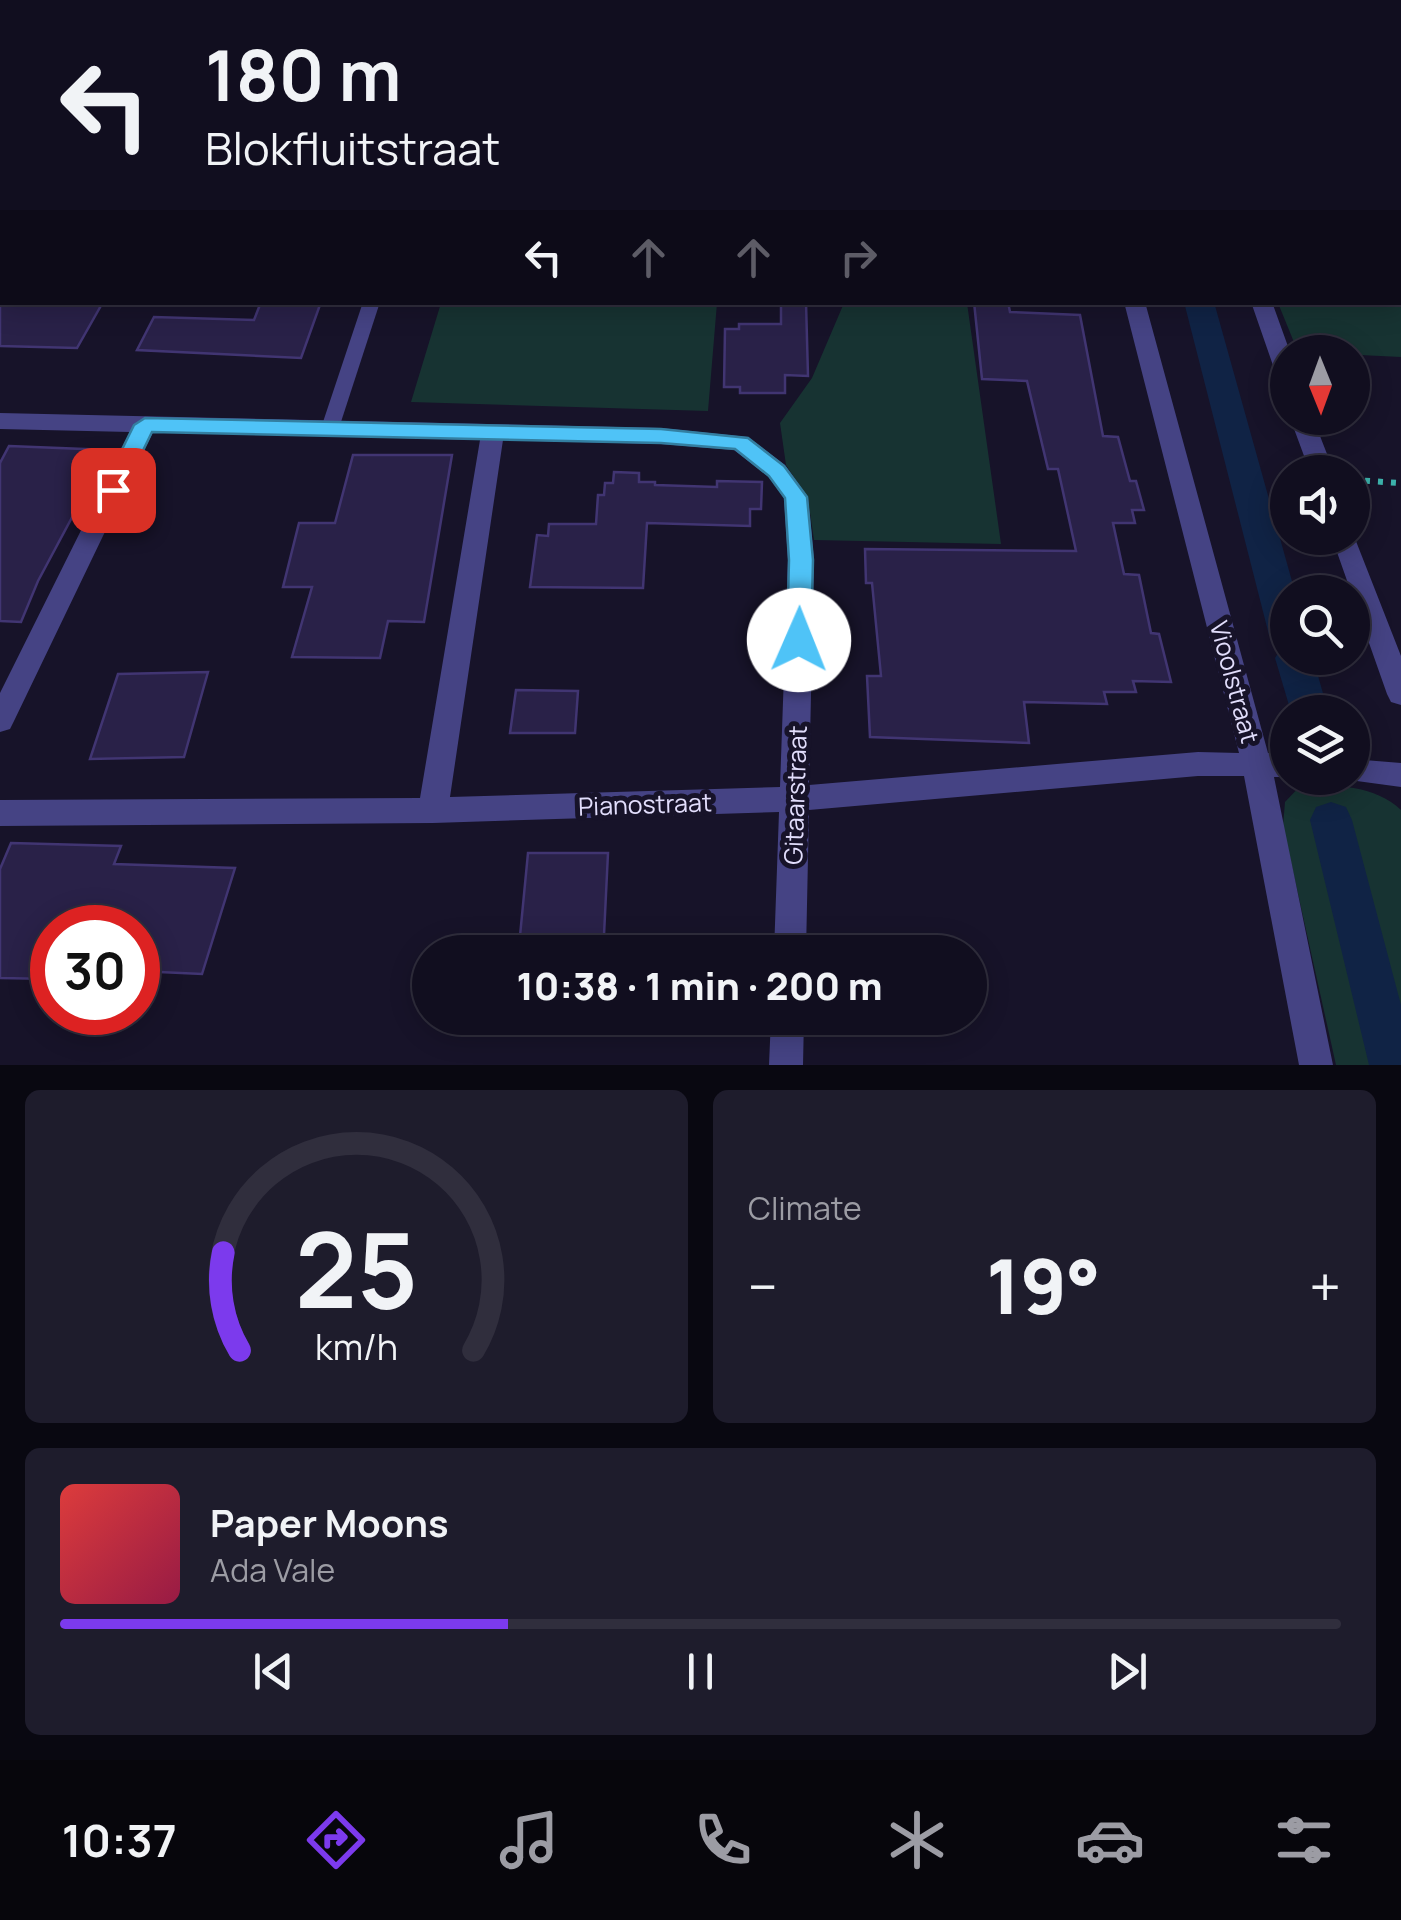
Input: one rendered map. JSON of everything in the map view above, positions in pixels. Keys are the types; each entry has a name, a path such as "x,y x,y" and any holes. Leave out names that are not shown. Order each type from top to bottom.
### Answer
{"street":[{"name":"Vioolstraat","path":"1135,305 1256,762 1316,1065"},
{"path":"1262,305 1273,335"},
{"name":"Gitaarstraat","path":"0,421 674,436 740,443 777,471 796,497 801,560 791,935"},
{"path":"0,721 145,425"},
{"path":"433,810 494,432"},
{"path":"1351,555 1401,694"},
{"name":"Pianostraat","path":"0,813 433,810 796,799 1179,765 1270,763"},
{"path":"1370,772 1401,775"},
{"path":"786,1065 787,1035"}],"lane":[{"path":"330,428 371,305"}],"path":[{"path":"1370,481 1401,483"}],"green space":[{"path":"440,305 717,305 708,411 411,402"},
{"path":"843,305 967,305 1001,544 814,540 808,499 786,465 780,423 812,378"},
{"path":"1279,305 1401,305 1401,357 1370,355 1370,335 1291,335"},
{"path":"1370,792 1401,810 1401,1065 1336,1065 1283,826 1285,802 1292,795 1370,795"}],"building":[{"path":"0,305 101,305 77,348 0,346"},
{"path":"260,305 320,305 301,358 137,350 154,317 254,320"},
{"path":"781,305 806,305 808,376 785,375 785,393 740,393 740,387 724,387 725,329 739,329 739,324 781,324"},
{"path":"974,305 1009,305 1010,312 1080,315 1103,436 1118,437 1130,481 1136,481 1144,510 1132,510 1135,523 1113,523 1124,574 1139,575 1151,633 1159,634 1171,682 1133,681 1136,692 1104,692 1107,704 1024,702 1029,743 870,737 867,676 881,676 872,583 866,583 865,549 1076,551 1058,469 1048,469 1027,381 982,379"},
{"path":"9,446 108,450 38,581 21,622 0,621 0,463"},
{"path":"353,455 452,455 424,622 388,621 380,658 292,657 312,587 283,587 299,523 335,523"},
{"path":"614,472 639,473 639,482 655,485 717,487 717,481 762,482 761,509 750,509 750,526 647,523 643,588 530,587 537,535 548,536 549,524 596,524 598,495 604,495 605,483 613,483"},
{"path":"208,672 184,757 90,759 118,674"},
{"path":"516,690 578,691 575,733 510,733"},
{"path":"11,843 121,846 114,864 235,868 202,974 160,972 160,905 30,905 30,979 0,978 0,869"},
{"path":"528,853 608,853 604,935 520,935"}],"waterway":[{"path":"1200,305 1272,575"},
{"path":"1298,675 1304,695"},
{"path":"1331,820 1393,1065"}],"route":[{"path":"113,490 145,425 661,436 740,443 777,471 796,497 801,560 799,640"}]}
